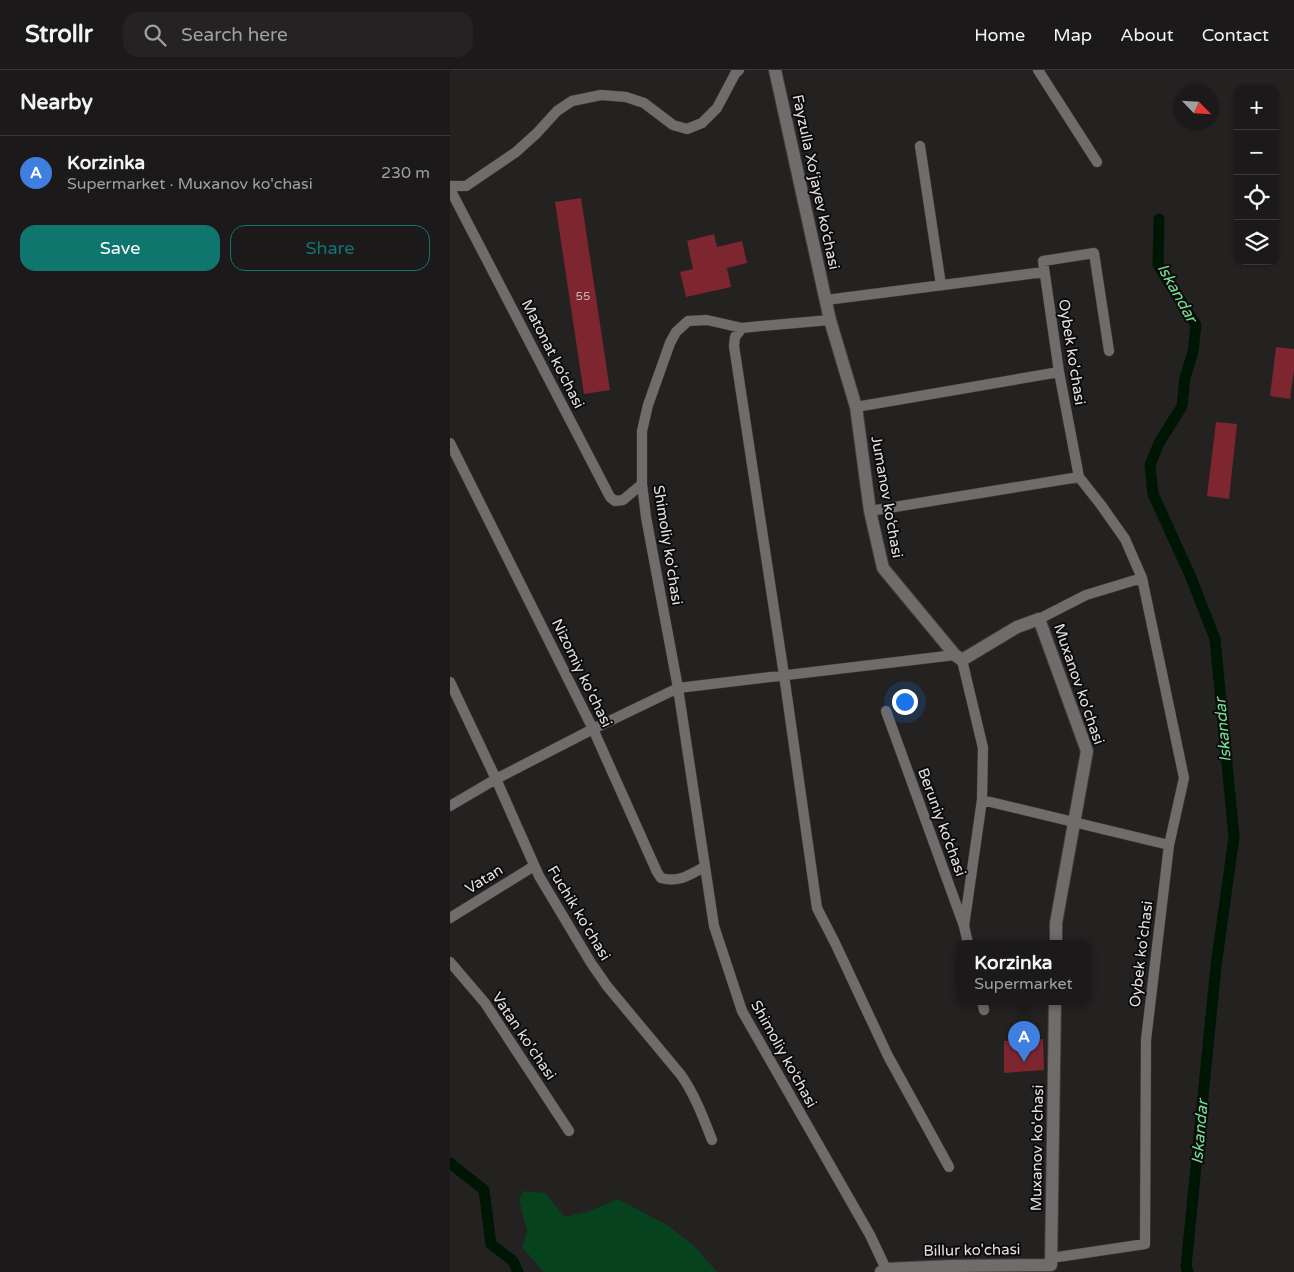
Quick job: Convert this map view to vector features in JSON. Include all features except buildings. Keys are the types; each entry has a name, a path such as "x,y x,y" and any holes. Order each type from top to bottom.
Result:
{"street":[{"path":"450,187 466,186 516,152 557,111 572,101 601,95 626,97 644,103 673,124 687,129 702,123 717,108 739,70"},
{"name":"Fayzulla Xo‘jayev ko‘chasi","path":"775,70 826,300"},
{"path":"1038,70 1098,162"},
{"path":"920,146 941,285"},
{"name":"Matonat ko‘chasi","path":"450,187 610,497 615,501 623,500 642,484"},
{"path":"826,300 1044,272 1044,261 1094,252 1109,351"},
{"name":"Oybek ko'chasi","path":"1044,272 1059,372 1079,477 1101,504 1125,539 1142,578 1184,778 1169,846 1146,1040 1145,1244 1052,1265"},
{"name":"Jumanov ko‘chasi","path":"826,300 830,320 856,407 870,511 883,568 958,658 982,748 982,800 964,926"},
{"name":"Shimoliy ko'chasi","path":"678,688 646,518 642,484 642,432 648,405 670,342 676,332 688,321 707,320 742,328 830,320"},
{"path":"742,328 735,337 734,346 817,908 888,1056 949,1167"},
{"path":"856,407 1059,372"},
{"name":"Nizomiy ko'chasi","path":"450,443 593,729 647,851 661,878 670,880 681,879 704,867"},
{"path":"870,511 1079,477"},
{"path":"1039,619 1086,595 1142,578"},
{"name":"Muxanov ko'chasi","path":"958,658 1017,627 1039,619 1087,751 1056,923 1056,940"},
{"path":"450,806 496,779 678,688 784,675 958,658"},
{"name":"Fuchik ko'chasi","path":"450,682 539,876 591,963 607,986 689,1086 712,1140"},
{"name":"Shimoliy ko‘chasi","path":"678,688 714,926 742,1011 870,1235 884,1270"},
{"name":"Beruniy ko‘chasi","path":"886,711 964,926 967,940"},
{"path":"982,800 1169,846"},
{"name":"Vatan","path":"450,918 534,866"},
{"name":"Vatan ko'chasi","path":"450,962 486,1003 569,1131"},
{"name":"Muxanov ko'chasi","path":"1052,1265 1055,1005"},
{"name":"Billur ko'chasi","path":"884,1270 1052,1265"}],"green space":[{"path":"524,1191 545,1193 565,1217 587,1212 618,1199 667,1225 695,1247 717,1272 544,1272 522,1247 527,1231 519,1199"}],"waterway":[{"name":"Iskandar","path":"1159,219 1158,265 1196,325 1193,352 1185,378 1182,406 1159,443 1150,465 1153,494 1190,575 1215,639 1234,837 1216,966 1186,1267 1188,1272"},
{"path":"450,1163 484,1190 491,1244 513,1261 518,1272"}],"place":[{"name":"Korzinka","path":"1024,1062"}]}
